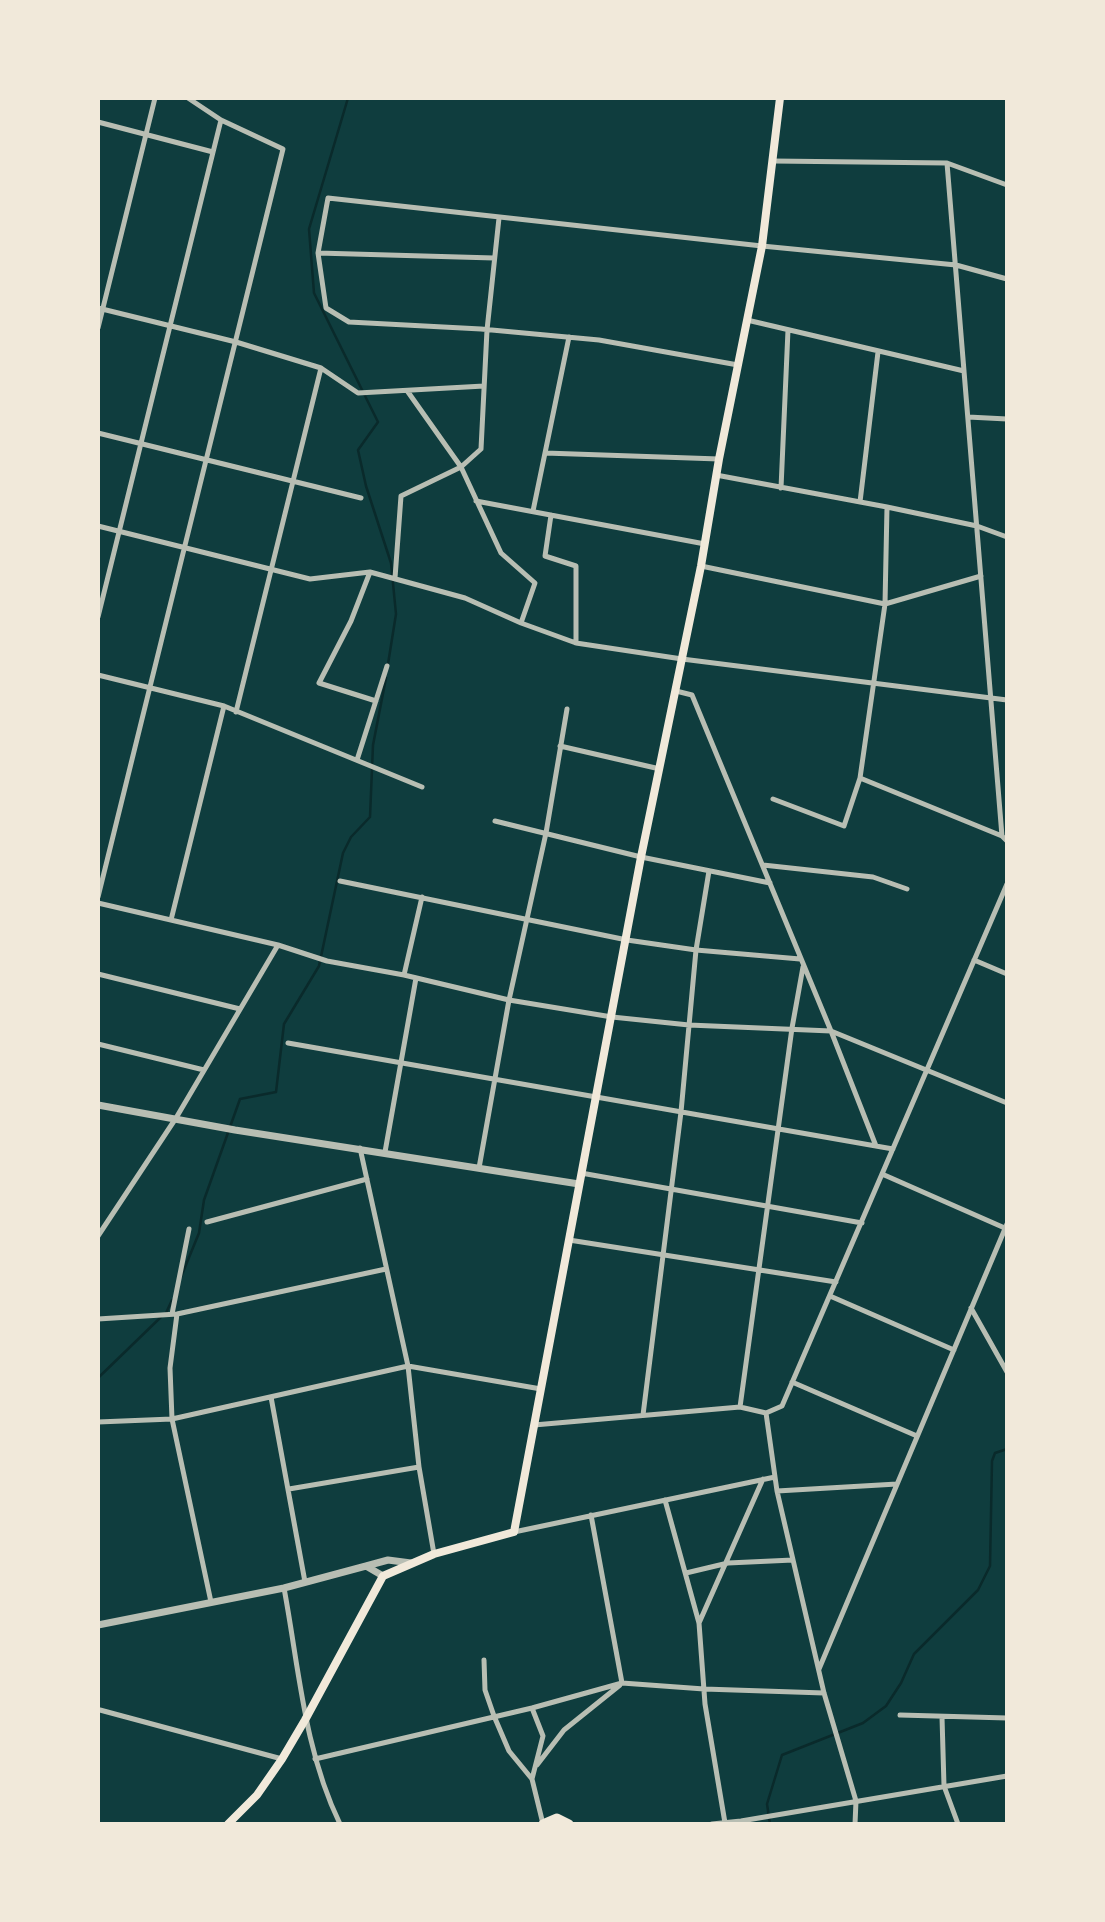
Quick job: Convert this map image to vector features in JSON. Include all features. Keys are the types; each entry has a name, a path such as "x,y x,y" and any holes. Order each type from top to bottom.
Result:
{"main road":[{"path":"228,1824 257,1795 282,1759 383,1576 434,1554 514,1532 641,858 701,566 719,459 762,246 780,98"},
{"path":"543,1824 556,1818 569,1824"}],"street":[{"path":"98,328 100,309 155,98"},
{"path":"98,897 284,149 221,120 188,98"},
{"path":"98,617 221,120"},
{"path":"98,122 213,152"},
{"path":"773,161 947,163 1007,185"},
{"path":"947,163 1002,836"},
{"path":"738,365 599,340 349,322 326,308 318,253 328,198 956,265 1007,279"},
{"path":"395,578 401,496 461,467 481,449 487,330 499,218"},
{"path":"318,253 495,258"},
{"path":"100,309 236,342 321,368 358,393 484,386"},
{"path":"747,320 964,371"},
{"path":"782,488 788,330"},
{"path":"533,511 569,337"},
{"path":"860,502 878,352"},
{"path":"236,712 321,368"},
{"path":"408,392 461,467 501,553 535,583 521,622"},
{"path":"968,417 1007,419"},
{"path":"98,433 361,498"},
{"path":"545,453 719,459"},
{"path":"716,475 977,526 1007,537"},
{"path":"476,501 705,544"},
{"path":"773,799 844,826 860,778 885,604 887,507"},
{"path":"551,515 545,556 576,566 576,643"},
{"path":"98,526 310,579 370,572 395,578 465,598 576,643 1007,701"},
{"path":"701,566 885,604 981,576"},
{"path":"370,572 351,621 319,683 376,701"},
{"path":"357,760 387,666"},
{"path":"98,675 224,706 422,787"},
{"path":"676,691 692,695 876,1146"},
{"path":"171,920 224,706"},
{"path":"479,1168 509,1000 546,833 567,709"},
{"path":"560,746 660,769"},
{"path":"860,778 1002,836 1007,841"},
{"path":"495,821 641,858 770,883"},
{"path":"763,865 873,877 907,889"},
{"path":"643,1415 681,1112 696,950 709,871"},
{"path":"341,881 627,940 696,950 800,959"},
{"path":"534,1425 740,1407 766,1413 782,1406 974,960 1005,895 1007,884"},
{"path":"404,975 422,897"},
{"path":"98,903 278,946 327,961 404,975 509,1000 612,1017 689,1025 831,1031 1007,1103"},
{"path":"99,1233 176,1118 278,946"},
{"path":"974,960 1007,974"},
{"path":"740,1407 803,966"},
{"path":"98,974 240,1009"},
{"path":"385,1152 416,978"},
{"path":"288,1043 893,1149"},
{"path":"98,1044 204,1070"},
{"path":"98,1105 235,1130 579,1184"},
{"path":"360,1148 408,1366 419,1467 434,1554"},
{"path":"581,1173 862,1223"},
{"path":"819,1669 1006,1227 882,1174"},
{"path":"207,1222 367,1179"},
{"path":"189,1229 175,1314 170,1367 172,1419 211,1602"},
{"path":"569,1240 836,1282"},
{"path":"98,1319 175,1314 386,1269"},
{"path":"830,1296 954,1350"},
{"path":"971,1308 1007,1372"},
{"path":"98,1422 172,1419 408,1366 541,1389"},
{"path":"792,1382 917,1436"},
{"path":"271,1397 305,1582"},
{"path":"766,1413 777,1491 793,1560 824,1693 856,1801 855,1824"},
{"path":"289,1489 419,1467"},
{"path":"514,1532 775,1477"},
{"path":"699,1623 728,1563 763,1479"},
{"path":"777,1491 897,1484"},
{"path":"665,1500 699,1623 704,1689 725,1823"},
{"path":"591,1516 622,1683"},
{"path":"98,1625 284,1588 388,1560 412,1563"},
{"path":"686,1573 728,1563 793,1560"},
{"path":"366,1566 383,1576"},
{"path":"284,1588 305,1720 315,1759 340,1824"},
{"path":"484,1660 485,1690 494,1716 509,1751 532,1779 543,1824"},
{"path":"315,1759 532,1708 622,1683 824,1693"},
{"path":"537,1765 564,1730 622,1683"},
{"path":"532,1708 543,1736 532,1779"},
{"path":"100,1710 282,1759"},
{"path":"900,1715 1007,1718"},
{"path":"942,1717 944,1786 958,1824"},
{"path":"712,1824 1007,1776"}],"waterway":[{"path":"348,98 309,229 314,293 378,422 358,450 366,486 391,563 396,614 388,664"},
{"path":"181,1277 199,1233 204,1200 240,1099 276,1092 284,1024 319,966 343,853 351,837 370,817 373,745 386,678"},
{"path":"166,1313 172,1300"},
{"path":"98,1378 161,1317"},
{"path":"770,1824 767,1804 782,1755 863,1723 886,1706 901,1683 914,1654 978,1590 990,1566 992,1461 995,1453 1007,1449"}]}
